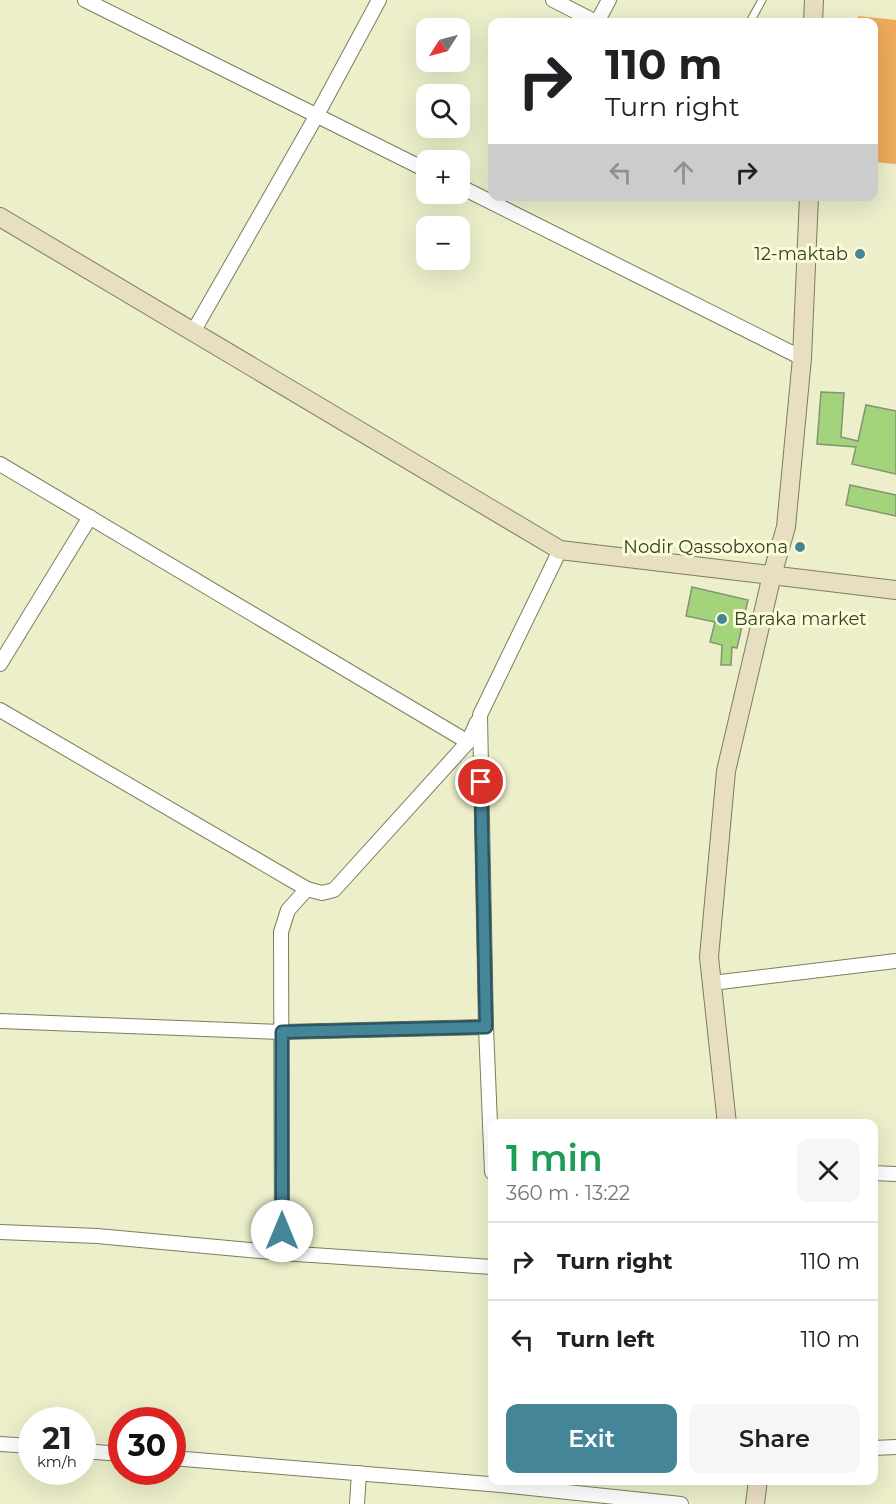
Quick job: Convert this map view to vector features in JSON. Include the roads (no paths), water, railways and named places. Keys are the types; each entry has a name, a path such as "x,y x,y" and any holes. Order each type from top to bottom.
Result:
{"main road":[{"path":"813,18 814,0"},
{"path":"726,1119 709,957 726,771 772,575 786,527 802,358 808,201"},
{"path":"0,217 560,550 896,590"},
{"path":"755,1504 757,1485"}],"street":[{"path":"85,0 416,165"},
{"path":"193,332 317,116 378,0"},
{"path":"553,0 589,18"},
{"path":"599,18 609,0"},
{"path":"470,192 488,201"},
{"path":"489,201 802,358"},
{"path":"0,465 468,742"},
{"path":"0,664 90,517"},
{"path":"0,710 307,889 322,893 334,890 468,742 560,550"},
{"path":"480,715 490,1119"},
{"path":"282,1253 281,932 288,910 307,889"},
{"path":"712,983 896,960"},
{"path":"0,1021 282,1032 486,1027"},
{"path":"878,1173 896,1173"},
{"path":"0,1232 97,1236 282,1253 488,1267"},
{"path":"0,1444 18,1445"},
{"path":"878,1448 896,1447"},
{"path":"186,1459 488,1482"},
{"path":"357,1504 359,1473"},
{"path":"518,1485 681,1504"}],"lane":[{"path":"753,18 762,0"}],"place":[{"name":"12-maktab","path":"860,254"},
{"name":"Nodir Qassobxona","path":"800,547"},
{"name":"Baraka market","path":"722,619"}]}
